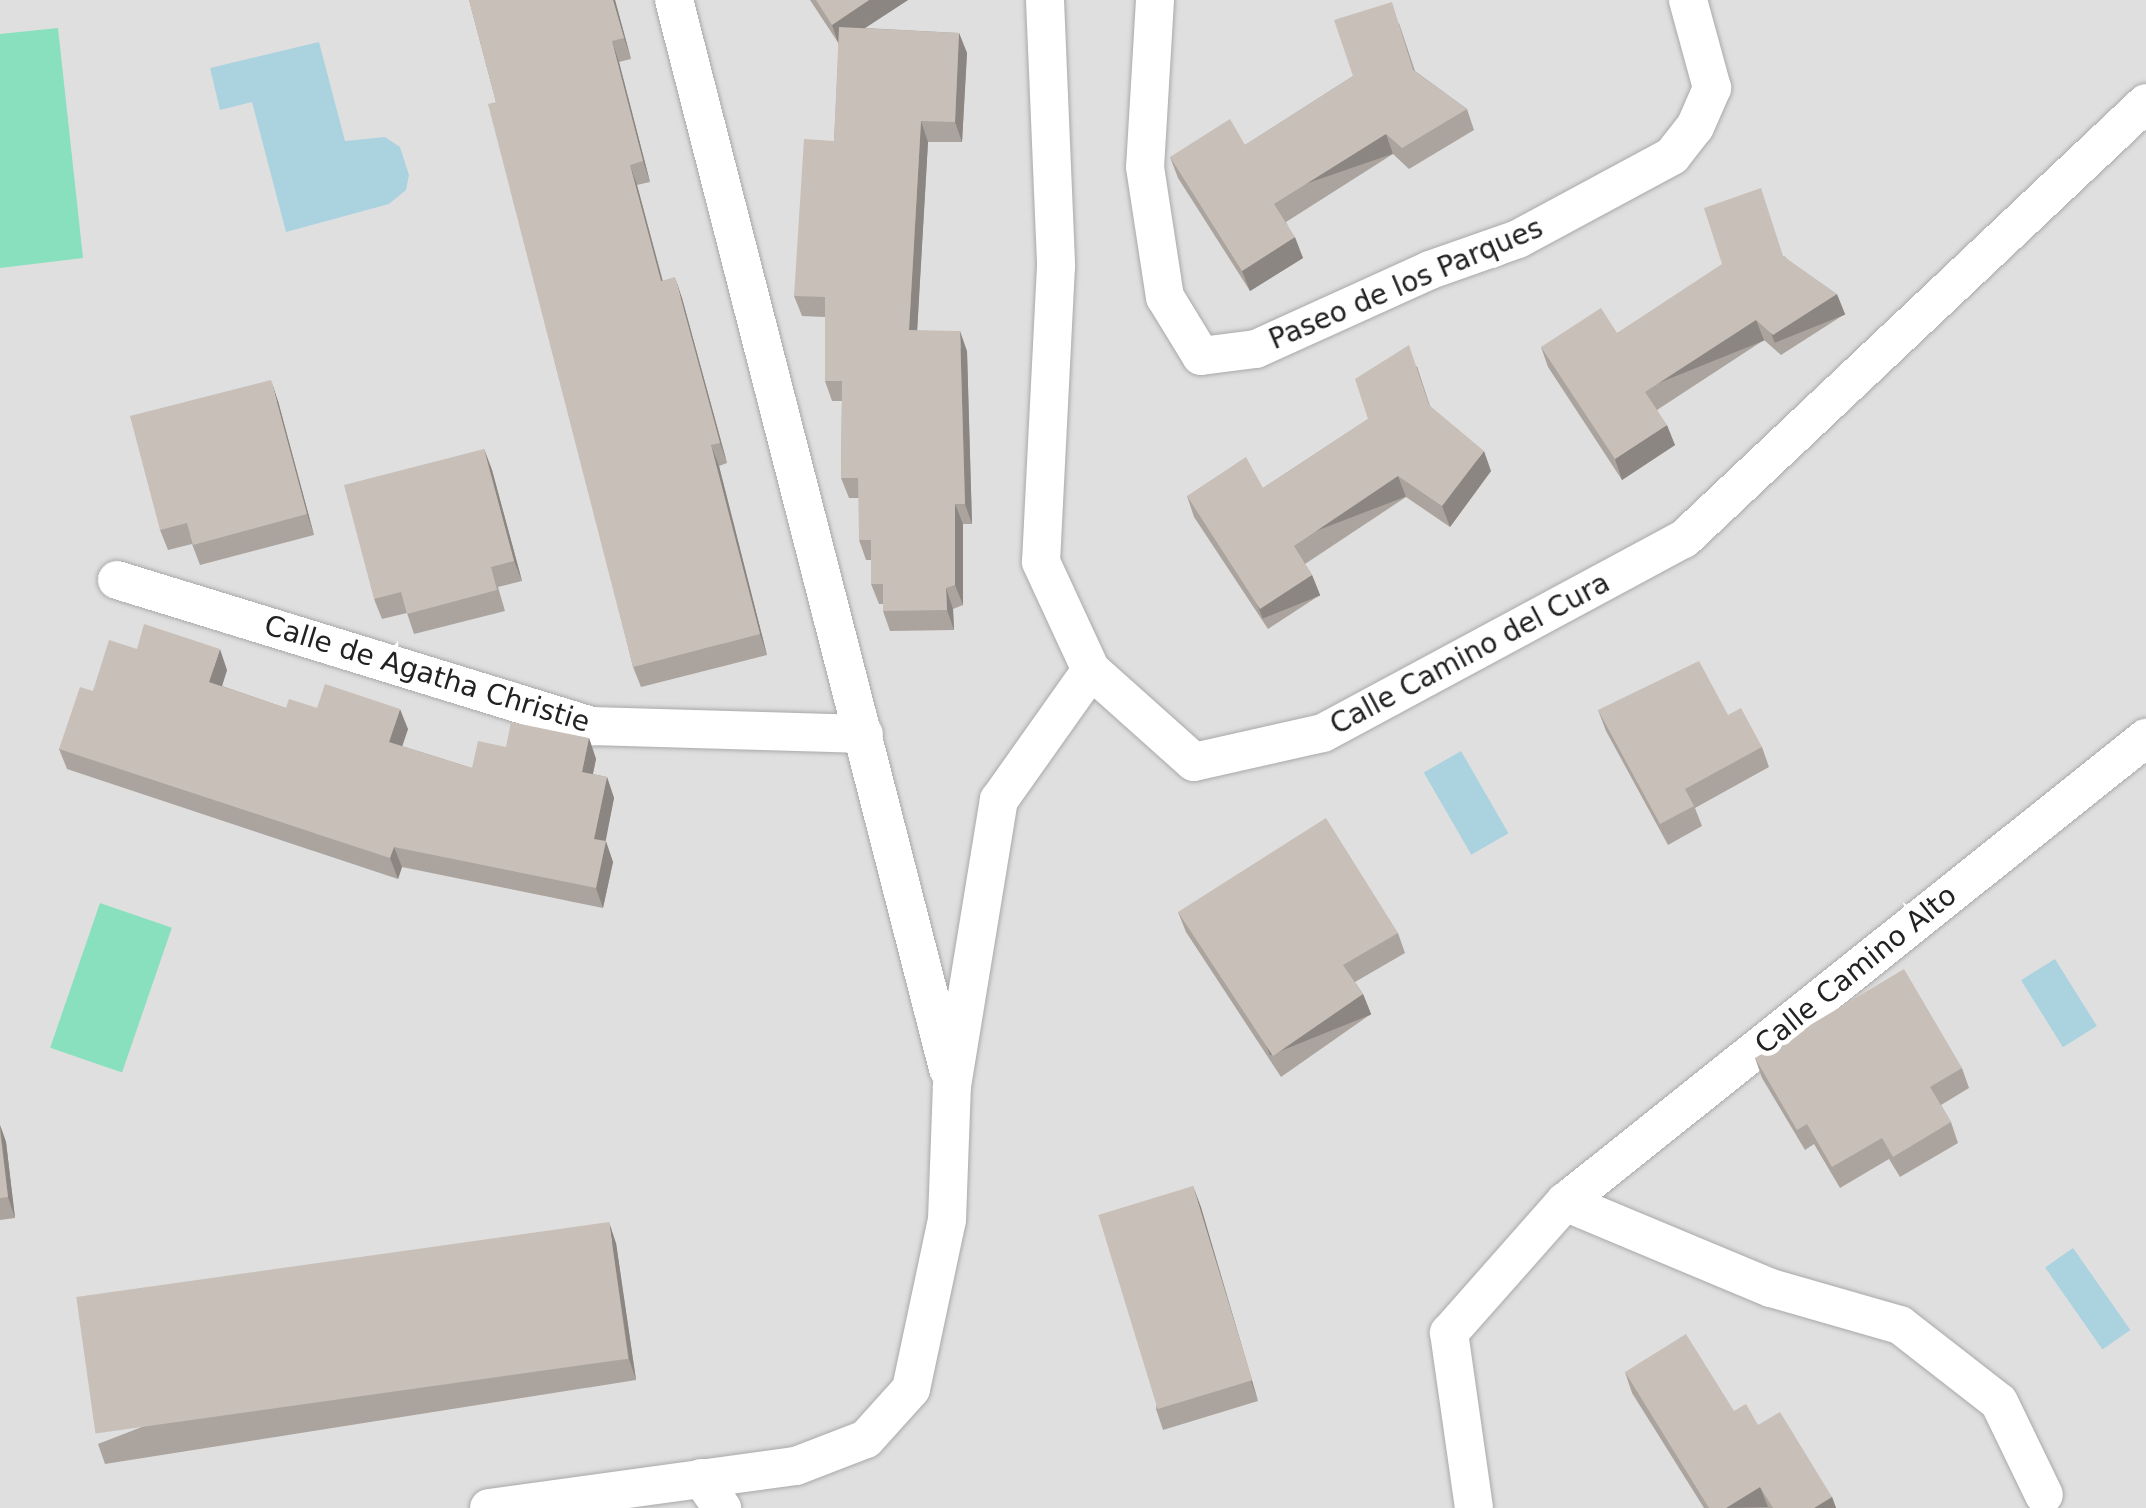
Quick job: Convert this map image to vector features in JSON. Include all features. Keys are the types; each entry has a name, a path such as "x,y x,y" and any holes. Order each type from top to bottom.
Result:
{"street":[{"path":"674,0 952,1086"},
{"name":"Calle Camino del Cura","path":"1045,0 1056,266 1041,562 1090,670 1194,762 1323,733 1684,539 2146,103"},
{"name":"Paseo de los Parques","path":"1155,0 1146,167 1165,298 1201,356 1256,350 1430,270 1518,239 1672,156 1695,127 1712,88 1688,0"},
{"name":"Calle de Agatha Christie","path":"117,580 594,726 864,734"},
{"path":"488,1508 712,1493 866,1438 910,1388 947,1220 952,1086 999,800 1090,670"},
{"name":"Calle Camino Alto","path":"1474,1508 1449,1333 1565,1202 2146,738"},
{"path":"1565,1202 1771,1288 1900,1326 1999,1402 2044,1495"}],"shaded area":[{"path":"0,0 2146,0 2146,1508 0,1508"}],"green space":[{"path":"58,28 83,258 0,268 0,34"},
{"path":"100,903 172,928 122,1072 50,1048"}],"water":[{"path":"319,42 345,141 385,137 400,147 409,175 406,190 389,204 286,232 252,102 220,110 210,68"},
{"path":"1461,751 1508,833 1471,855 1424,773"},
{"path":"2055,959 2097,1026 2063,1047 2021,980"},
{"path":"2073,1248 2130,1330 2103,1349 2045,1268"}],"building":[{"path":"469,0 613,0 624,38 612,41 643,161 630,165 661,281 675,277 720,443 711,445 760,634 633,667 488,104 496,102"},
{"path":"816,0 869,0 832,25"},
{"path":"1392,2 1413,70 1467,109 1402,148 1386,134 1274,204 1295,237 1242,271 1170,157 1230,119 1245,145 1353,76 1334,20"},
{"path":"839,27 959,33 955,122 921,121 909,330 960,331 965,504 955,504 955,585 946,588 947,610 883,611 883,584 871,584 871,540 859,540 858,478 841,478 842,381 825,381 825,297 794,296 804,139 834,141"},
{"path":"1761,188 1783,256 1837,294 1773,335 1756,320 1645,392 1667,425 1615,459 1541,347 1601,308 1617,333 1722,264 1704,208"},
{"path":"1409,345 1429,405 1484,451 1442,506 1398,476 1294,546 1312,575 1260,609 1187,496 1246,457 1263,488 1368,419 1355,379"},
{"path":"271,380 307,514 193,545 187,523 160,530 130,416"},
{"path":"484,449 514,561 491,567 497,590 407,614 401,592 374,599 344,485"},
{"path":"144,624 220,649 209,682 286,708 289,699 317,708 325,684 400,709 389,742 472,768 478,741 506,747 511,722 589,738 582,772 607,777 594,839 606,841 596,888 394,847 390,858 59,749 80,687 93,691 109,640 137,649"},
{"path":"1699,661 1728,715 1741,708 1762,747 1685,789 1694,806 1660,824 1598,710"},
{"path":"1326,818 1398,933 1343,965 1363,994 1273,1056 1178,912"},
{"path":"1904,969 1962,1068 1930,1087 1951,1122 1893,1157 1882,1138 1832,1167 1807,1124 1797,1130 1755,1058"},
{"path":"0,1132 8,1197 0,1198"},
{"path":"1193,1186 1252,1380 1158,1409 1098,1215"},
{"path":"609,1222 628,1359 95,1434 76,1297"},
{"path":"1686,1334 1734,1411 1746,1404 1758,1425 1780,1412 1832,1497 1814,1508 1773,1508 1760,1487 1726,1508 1709,1508 1625,1372"}]}
